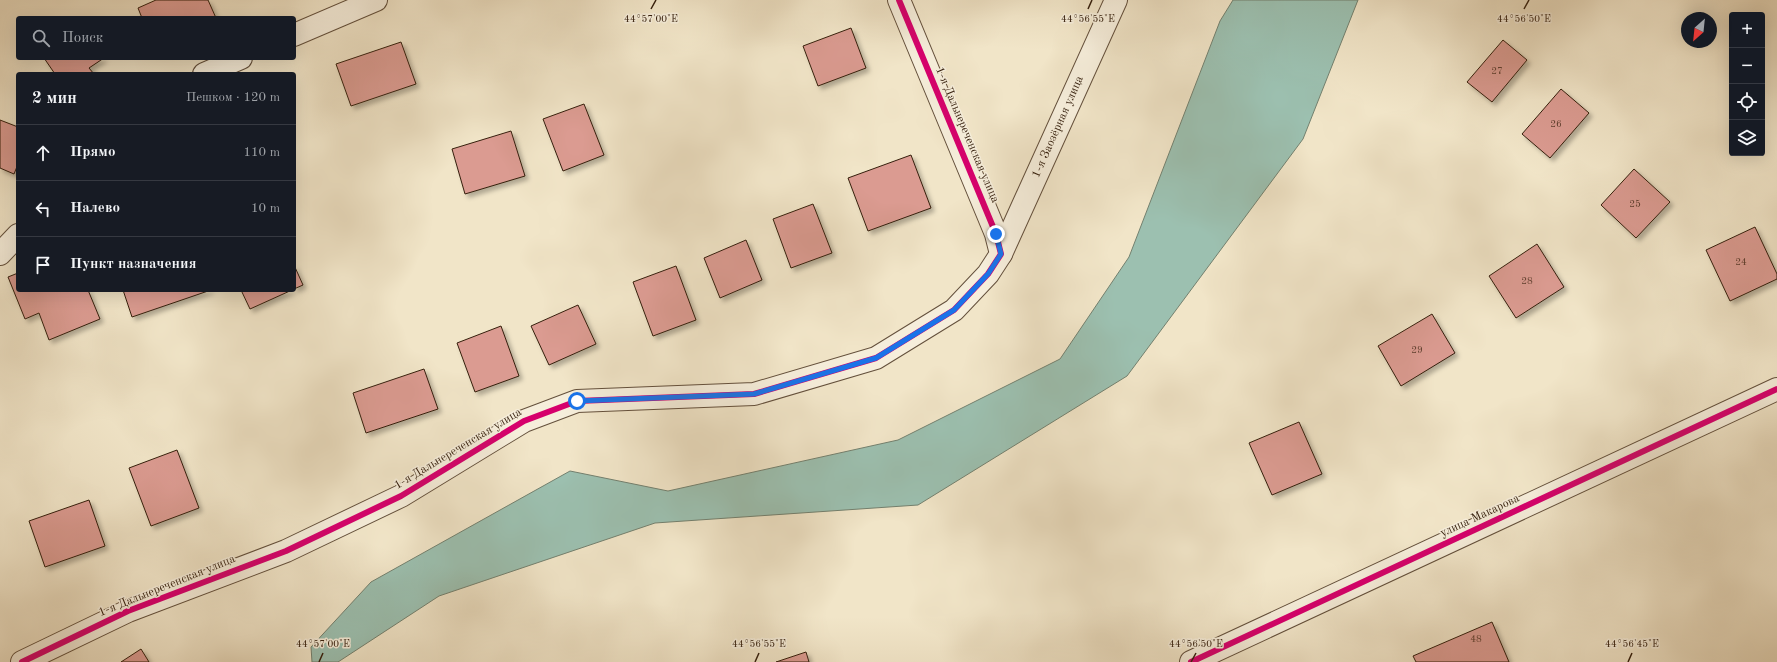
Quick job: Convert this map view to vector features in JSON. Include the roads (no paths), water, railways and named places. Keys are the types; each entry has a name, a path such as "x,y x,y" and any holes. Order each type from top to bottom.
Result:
{"street":[{"path":"296,34 376,0"},
{"name":"1-я Дальнереченская улица","path":"22,662 128,611 293,547 401,496 524,421 577,401 754,394 876,358 954,310 988,274 1001,254 996,234 898,0"},
{"name":"1-я Заозёрная улица","path":"1001,254 1116,0"},
{"path":"209,72 236,60"},
{"path":"0,254 16,237"},
{"name":"улица Макарова","path":"1201,660 1777,389"}]}
